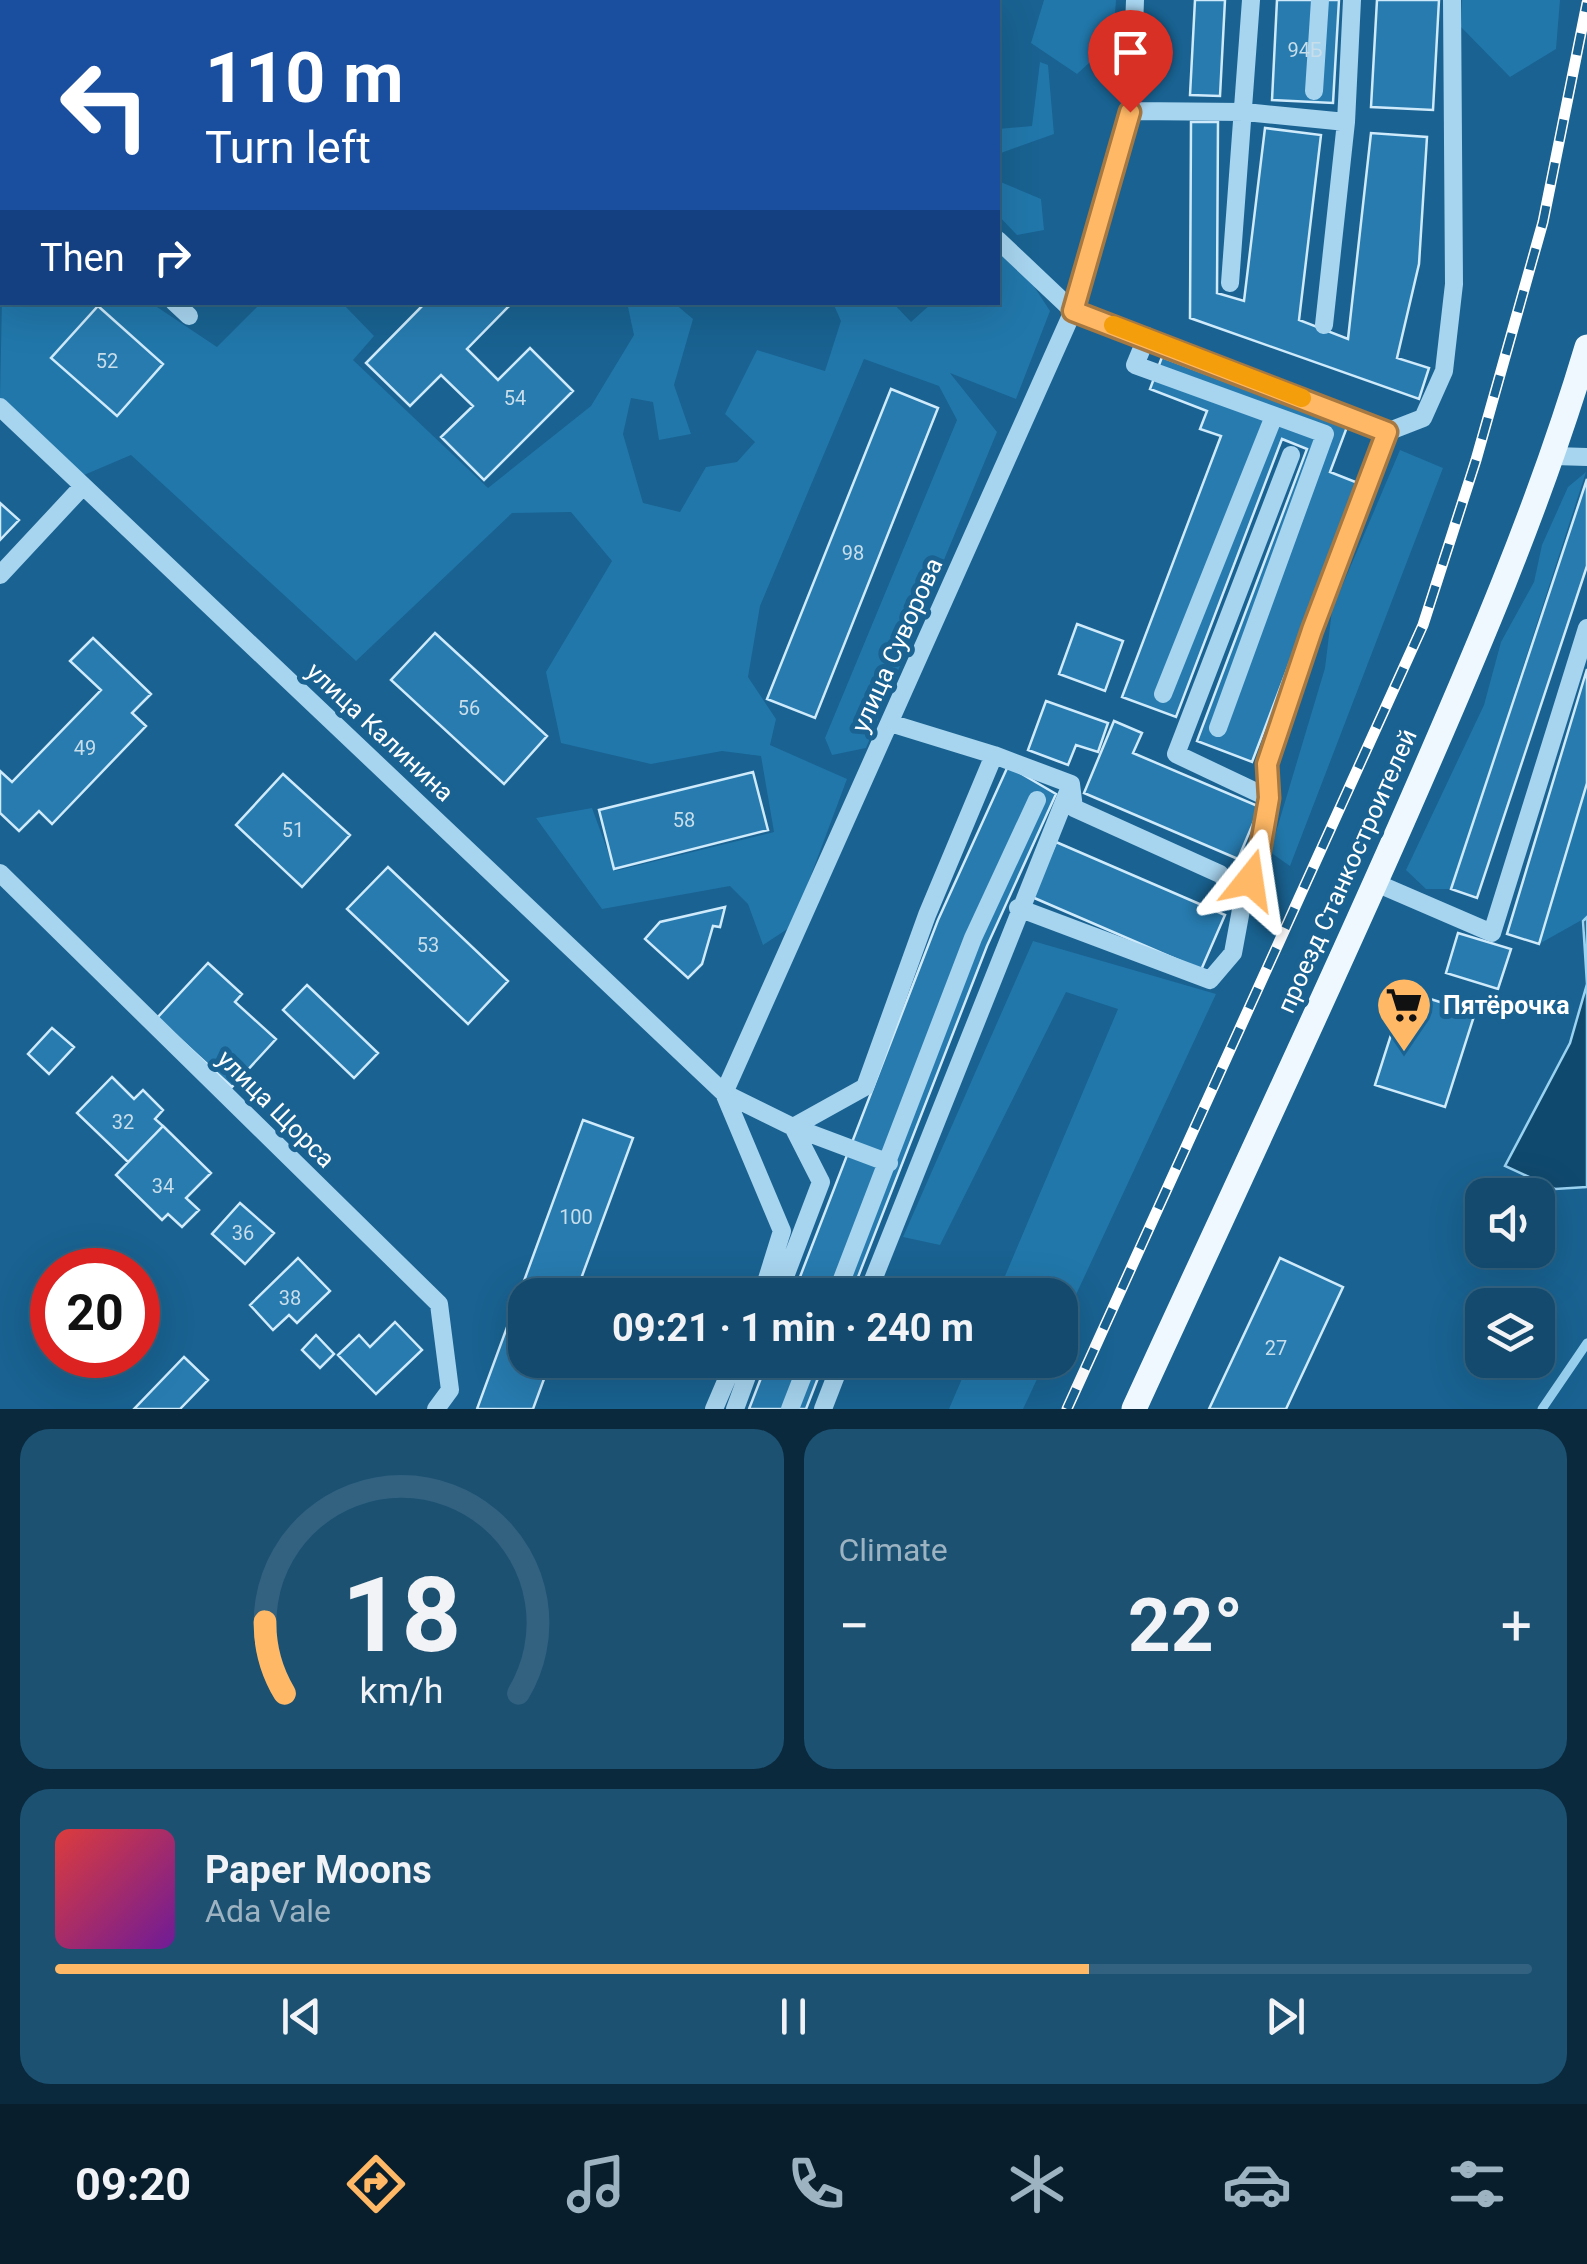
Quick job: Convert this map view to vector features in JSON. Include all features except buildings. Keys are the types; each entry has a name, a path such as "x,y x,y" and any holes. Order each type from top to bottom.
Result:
{"main road":[{"name":"проезд Станкостроителей","path":"1134,1409 1376,883 1502,596 1554,456 1587,347"}],"street":[{"name":"улица Суворова","path":"724,1093 1073,311 1130,112 1135,0"},
{"path":"1230,283 1252,0"},
{"path":"1314,91 1320,0"},
{"path":"1324,324 1346,122 1352,0"},
{"path":"1000,242 1073,311 1147,336 1387,432 1424,418 1444,371 1454,284 1452,0"},
{"path":"1130,112 1245,112 1346,122"},
{"path":"177,305 189,316"},
{"path":"1147,336 1135,365 1325,434 1218,728"},
{"name":"улица Калинина","path":"0,408 724,1093"},
{"path":"1163,694 1274,416"},
{"path":"1018,908 1210,980 1232,953 1242,899 1258,861 1269,798 1267,764 1312,630 1387,432"},
{"path":"1269,798 1176,754 1291,455"},
{"path":"1554,456 1587,458"},
{"path":"0,575 83,486"},
{"path":"1376,883 1492,932 1587,628"},
{"path":"890,722 1071,784"},
{"path":"793,1127 865,1087 927,916 994,755"},
{"path":"1071,784 1074,808 1220,874 1242,899"},
{"path":"875,1278 1018,908 1071,784"},
{"path":"843,1278 974,938 1037,800"},
{"name":"улица Щорса","path":"0,872 439,1304 450,1390 436,1409"},
{"path":"724,1093 793,1127 889,1164"},
{"path":"724,1093 782,1231 767,1278"},
{"path":"784,1278 821,1182 793,1127"},
{"path":"714,1409 727,1378"},
{"path":"734,1409 746,1378"},
{"path":"790,1409 803,1378"},
{"path":"823,1409 835,1378"}],"shaded area":[{"path":"1044,0 1116,0 1113,41 1077,74 1031,43"},
{"path":"1462,0 1560,0 1556,49 1510,77 1461,27"},
{"path":"1040,62 1048,65 1054,134 1000,153 1000,129 1032,126"},
{"path":"1000,182 1041,199 1044,230 1017,235 1000,217"},
{"path":"1000,248 1022,268 1050,311 1016,399 950,373 997,432 866,748 832,755 825,738 957,420 939,386 864,359 760,606 748,677 776,719 770,745 847,779 792,926 763,945 748,904 730,886 602,909 536,818 592,808 615,871 774,832 761,756 722,751 651,764 561,743 546,672 612,561 571,512 512,513 356,661 131,455 84,475 0,398 2,305 154,305 217,347 259,305 344,305 374,336 353,360 488,488 591,406 634,335 628,307 567,305 676,305 693,319 674,385 691,434 659,440 653,402 631,398 623,434 643,503 680,512 706,467 737,462 755,442 725,414 757,350 825,371 841,321 834,305 895,305 911,322 930,305 1000,305","holes":["98,306 163,364 117,416 51,358"]},
{"path":"1400,450 1443,468 1290,866 1270,852 1325,668 1332,610"},
{"path":"1586,472 1451,889 1426,889 1406,870 1484,705 1501,642 1534,582 1542,545 1568,487"},
{"path":"1587,783 1587,917 1539,944"},
{"path":"1587,917 1587,984 1583,921"},
{"path":"1033,941 1216,994 1078,1290 1078,1278 1004,1278 1118,1009 1066,992 940,1245 903,1237"},
{"path":"1587,984 1587,1187 1555,1189 1555,1178 1531,1178 1505,1166 1570,1043"},
{"path":"962,1378 1038,1378 1023,1409 949,1409"}],"waterway":[{"path":"1542,1409 1587,1343"}],"railway":[{"path":"1067,1409 1423,625 1476,460 1543,222 1587,3"}],"slow traffic":[{"path":"1113,325 1302,398"}],"place":[{"name":"Пятёрочка","path":"1404,1054"}],"route":[{"path":"1130,112 1073,311 1147,336 1387,432 1312,630 1267,764 1269,798 1258,861 1250,880"}]}
